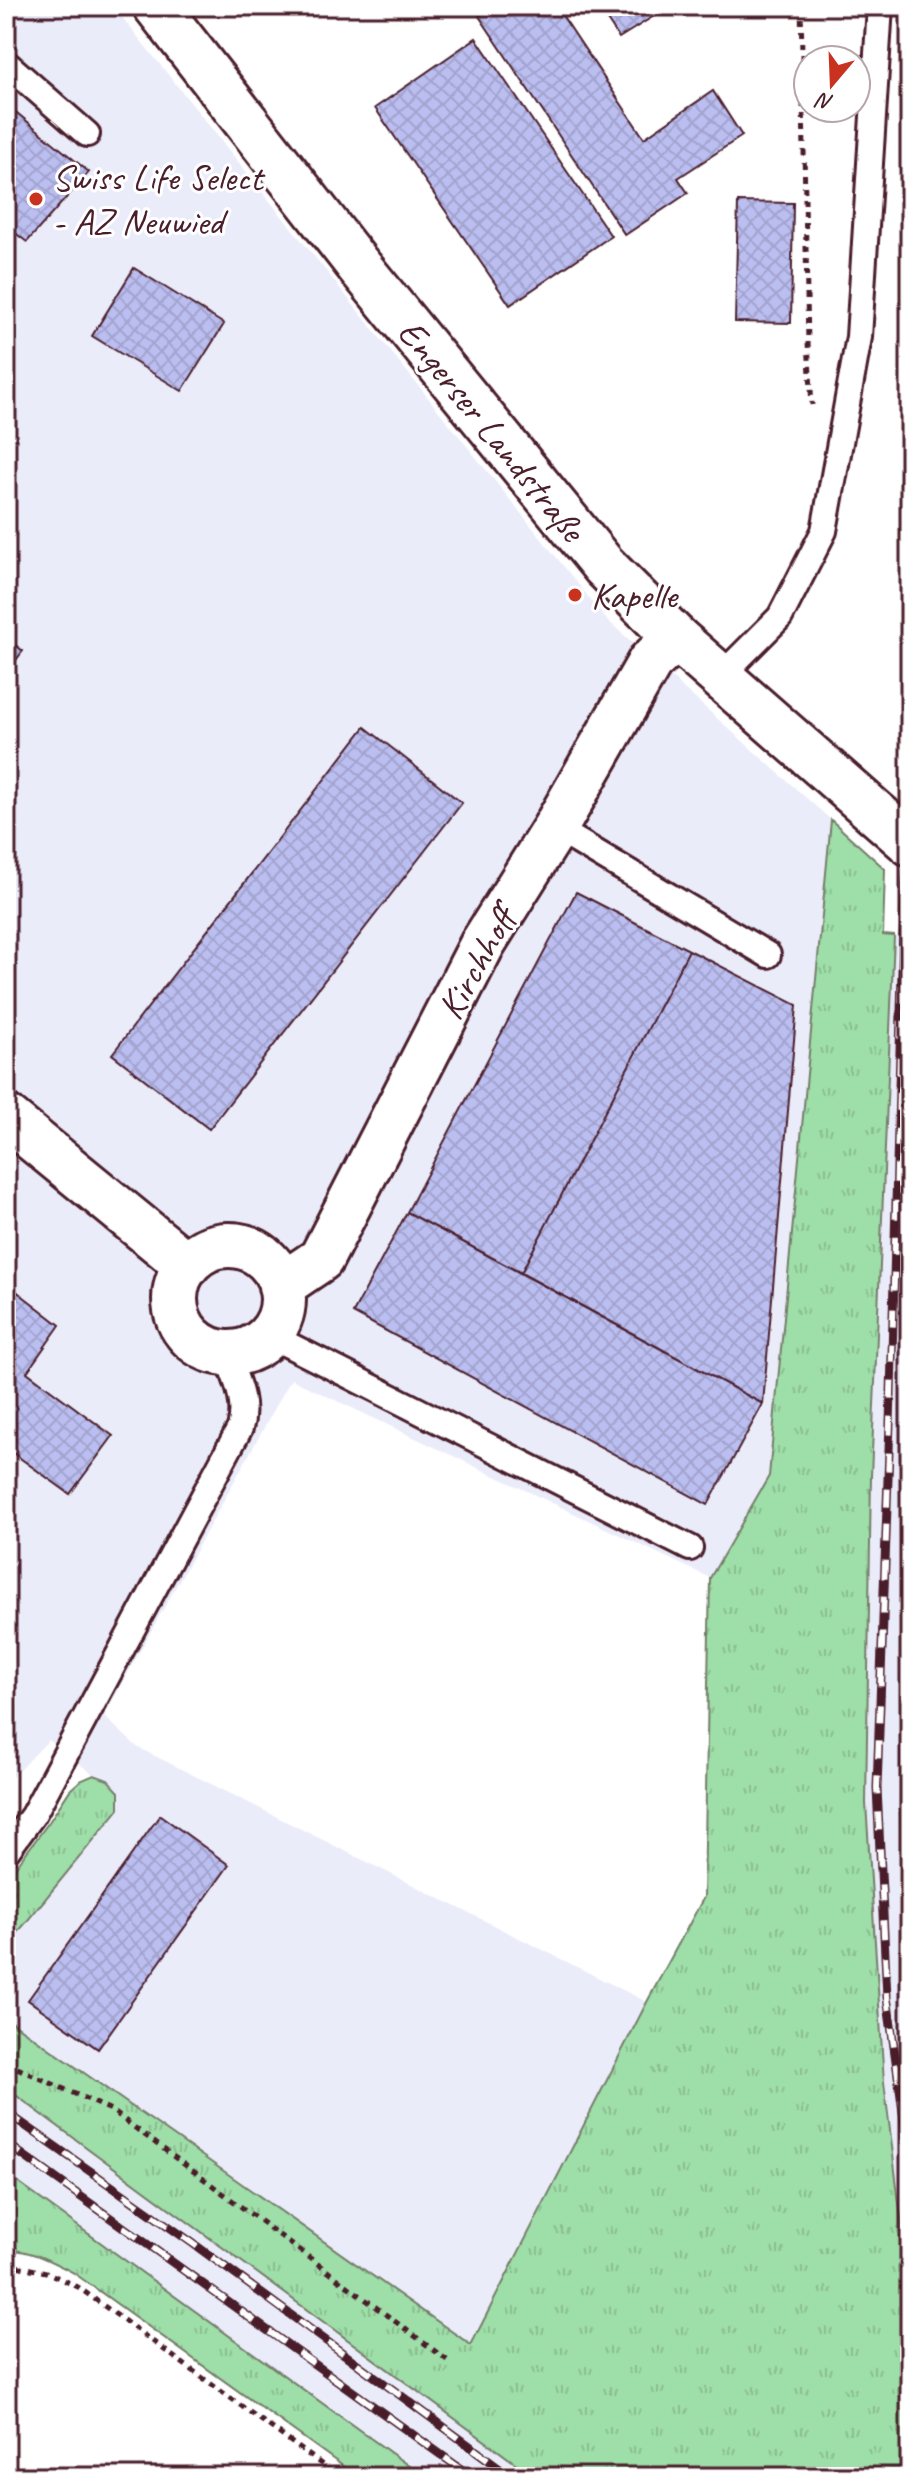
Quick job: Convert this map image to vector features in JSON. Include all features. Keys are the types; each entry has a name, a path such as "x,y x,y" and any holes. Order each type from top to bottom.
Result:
{"street":[{"name":"Engerser Landstraße","path":"156,6 358,265 604,566 676,638 910,843"},
{"name":"Kirchhoff","path":"281,1286 321,1259 483,943 555,828 650,662 676,638"},
{"path":"6,1117 187,1265"},
{"path":"220,1246 239,1246 267,1261 281,1286 282,1305 279,1319 269,1335 259,1344 226,1353 201,1345 186,1333 176,1310 175,1292 187,1265 201,1253 220,1246"}],"lane":[{"path":"721,676 780,617 824,531 859,337 880,6"},
{"path":"6,63 87,134"},
{"path":"555,828 768,955"},
{"path":"269,1335 690,1548"},
{"path":"6,1852 33,1815 240,1428 244,1416 243,1402 226,1353"}],"path":[{"path":"801,6 808,357 813,419"},
{"path":"6,2063 111,2110 447,2360"},
{"path":"6,2264 46,2272 78,2287 339,2477"}],"shaded area":[{"path":"6,6 113,6 606,619 831,820 769,1476 710,1578 291,1379 104,1716 137,1747 647,2002 470,2345 6,2018 6,1947 119,1809 108,1780 94,1775 49,1740 6,1783"},
{"path":"894,936 910,937 910,1331 900,1808 910,2020 910,2267 903,2235 884,2082 866,1803 871,1476"},
{"path":"6,2088 534,2477 424,2477 6,2174"}],"green space":[{"path":"831,820 885,869 883,935 894,936 871,1476 866,1803 884,2082 903,2235 910,2267 910,2477 534,2477 6,2088 6,2018 471,2345 704,1897 710,1578 769,1476"},
{"path":"910,1331 910,2020 900,1808"},
{"path":"94,1775 108,1780 119,1792 119,1809 6,1947 6,1880 70,1790"},
{"path":"6,2174 424,2477 358,2477 74,2273 33,2254 6,2250"}],"building":[{"path":"495,6 556,6 644,138 713,91 742,136 678,178 688,193 625,235 479,16"},
{"path":"598,6 670,6 619,38"},
{"path":"476,38 611,236 510,305 375,108"},
{"name":"Swiss Life Select - AZ Neuwied","path":"6,104 89,172 27,242 6,226"},
{"path":"738,202 793,203 791,323 735,322"},
{"path":"134,268 224,324 182,391 92,336"},
{"path":"6,638 23,651 6,673"},
{"path":"365,727 462,803 209,1129 112,1054"},
{"path":"576,892 689,950 521,1273 407,1212"},
{"path":"689,950 797,1005 763,1404 521,1273"},
{"path":"407,1212 763,1404 708,1505 353,1313"},
{"path":"6,1283 60,1325 27,1372 113,1436 70,1494 6,1448"},
{"path":"160,1815 229,1865 98,2049 28,2000"}],"railway":[{"path":"910,805 903,937 877,1788 887,1997 910,2161"},
{"path":"6,2112 191,2242 512,2477"},
{"path":"6,2143 472,2477"}],"place":[{"name":"Swiss Life Select - AZ Neuwied","path":"36,199"},
{"name":"Kapelle","path":"575,595"}]}
